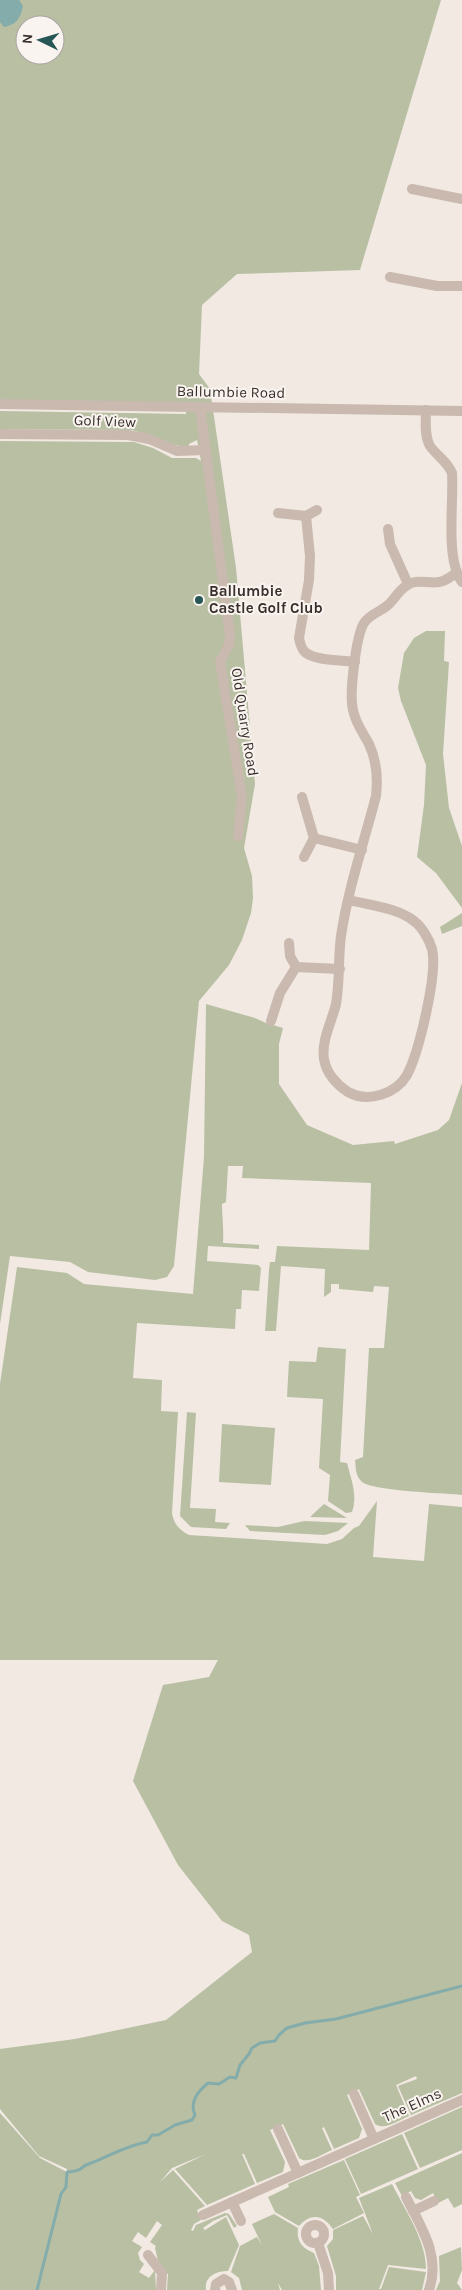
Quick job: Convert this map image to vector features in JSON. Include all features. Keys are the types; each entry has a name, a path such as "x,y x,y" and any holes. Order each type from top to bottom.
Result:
{"street":[{"path":"412,189 462,199"},
{"path":"390,277 437,286 462,286"},
{"name":"Ballumbie Road","path":"0,404 462,411"},
{"name":"Old Quarry Road","path":"200,407 230,635 229,645 220,662 242,797 238,836"},
{"path":"349,900 405,915 415,922 426,934 432,950 433,968 416,1051 407,1075 396,1088 379,1096 358,1095 340,1086 330,1074 324,1059 325,1043 336,1004 341,937 349,900 376,796 378,780 376,761 352,709 351,692 360,631 373,614 388,606 396,594 408,584 418,581 437,583 459,578 452,558 452,474 448,464 430,445 426,433 426,410"},
{"name":"Golf View","path":"0,434 128,435 149,438 177,451 206,450"},
{"path":"278,514 306,516 317,510"},
{"path":"306,516 310,556 309,580 299,638 301,647 306,653 319,657 355,662"},
{"path":"388,529 390,544 408,584"},
{"path":"302,797 314,838 304,857"},
{"path":"314,838 362,850"},
{"path":"289,944 290,956 296,967"},
{"path":"296,967 340,969"},
{"path":"271,1021 280,993 296,967"},
{"name":"The Elms","path":"354,2094 374,2138"},
{"name":"The Elms","path":"203,2215 462,2100"},
{"path":"278,2129 298,2173"},
{"path":"406,2197 430,2248 433,2259 433,2271 429,2290"},
{"path":"413,2211 434,2201"},
{"path":"232,2202 241,2221"},
{"path":"318,2243 328,2273 329,2290"},
{"path":"148,2255 162,2273 161,2290"},
{"path":"214,2290 218,2282 224,2280 229,2282 232,2290"}],"green space":[{"path":"0,0 441,0 360,270 237,274 202,305 199,374 210,389 236,568 255,784 244,848 252,876 253,898 251,913 242,940 229,965 199,1001 174,1266 167,1277 155,1280 88,1272 70,1262 10,1256 0,1324 0,441 134,442 153,448 172,458 196,458 201,461 197,440 189,444 189,447 168,443 132,430 0,429 0,411 186,414 186,403 8,402 0,399"},
{"path":"426,631 445,631 444,661 449,662 443,754 449,808 462,846 462,908 436,873 417,857 424,805 426,765 401,701 398,688 404,653 414,638"},
{"path":"462,913 462,926 442,934 440,927"},
{"path":"206,1004 283,1028 279,1044 279,1084 307,1125 353,1145 394,1141 395,1144 438,1130 449,1120 462,1083 462,1495 380,1488 362,1482 357,1474 355,1460 363,1457 369,1348 384,1348 389,1287 374,1286 373,1292 339,1289 339,1284 331,1284 331,1292 324,1297 325,1269 281,1266 276,1331 265,1331 270,1262 275,1262 277,1246 369,1250 371,1183 242,1178 243,1166 228,1166 226,1202 222,1204 223,1243 259,1245 259,1249 208,1246 207,1261 258,1265 261,1268 259,1291 242,1290 241,1309 236,1309 235,1329 137,1323 133,1378 162,1380 161,1411 178,1412 172,1513 177,1526 189,1535 327,1544 342,1539 359,1526 377,1501 373,1557 424,1561 429,1504 462,1507 462,2093 411,2115 398,2086 417,2079 416,2076 396,2085 409,2116 388,2126 379,2126 375,2124 359,2089 347,2095 362,2129 359,2138 334,2149 324,2127 322,2128 332,2150 311,2160 303,2160 299,2158 283,2124 270,2130 285,2162 283,2172 257,2183 244,2154 242,2154 255,2184 207,2205 175,2169 206,2154 172,2168 160,2182 173,2170 205,2206 197,2210 201,2220 194,2224 191,2230 193,2231 196,2225 225,2213 229,2214 237,2226 234,2228 227,2215 203,2228 205,2230 226,2217 239,2245 228,2271 212,2275 207,2281 206,2290 167,2290 168,2274 165,2273 158,2261 156,2246 150,2242 162,2225 157,2221 146,2238 138,2232 132,2241 142,2247 138,2253 140,2260 144,2264 139,2272 149,2278 155,2270 156,2290 38,2290 57,2210 37,2290 0,2290 0,2113 40,2158 67,2172 67,2169 39,2156 0,2109 0,2049 75,2039 166,2020 252,1952 249,1935 222,1921 178,1865 133,1781 163,1685 209,1677 218,1660 0,1660 0,1384 17,1267 67,1273 84,1284 193,1294 204,1157"},
{"path":"318,1347 346,1349 340,1462 347,1463 352,1481 354,1506 352,1512 346,1513 328,1501 330,1475 319,1468 323,1399 287,1397 289,1361 316,1362"},
{"path":"187,1412 196,1413 190,1508 216,1509 215,1522 230,1523 226,1529 191,1527 180,1516"},
{"path":"222,1424 275,1428 271,1485 219,1482"},
{"path":"324,1504 347,1518 310,1517"},
{"path":"304,1521 348,1523 338,1531 325,1535 250,1531 245,1525 278,1527"},
{"path":"462,2107 462,2150 420,2168 404,2133"},
{"path":"402,2134 418,2169 361,2194 345,2159"},
{"path":"462,2153 462,2204 454,2208 448,2198 438,2203 433,2193 421,2200 415,2198 411,2191 402,2196 395,2183"},
{"path":"344,2160 360,2195 356,2197 364,2213 333,2229 321,2218 313,2217 299,2226 275,2212 268,2197 289,2187 288,2184"},
{"path":"392,2184 419,2236 423,2247 426,2269 388,2265 379,2289 381,2289 389,2267 426,2272 422,2290 336,2290 336,2276 327,2246 333,2239 333,2230 363,2216 373,2234 359,2198"},
{"path":"274,2214 298,2228 298,2237 301,2244 314,2253 319,2266 321,2290 282,2290 278,2283 280,2290 242,2290 239,2278 231,2272 240,2246 257,2237 262,2245 252,2224"},
{"path":"461,2247 462,2270 457,2283 462,2290 436,2290 440,2281 439,2256"}],"water":[{"path":"0,0 19,0 23,6 20,15 15,15 15,22 4,27 0,22"}],"waterway":[{"path":"37,2290 61,2194 66,2187 67,2172 77,2171 87,2164 126,2148 147,2142 152,2135 158,2135 175,2125 192,2120 195,2115 193,2110 194,2101 204,2086 208,2083 219,2084 230,2077 236,2078 240,2065 252,2048 260,2043 275,2041 287,2028 305,2023 336,2019 462,1986"}],"place":[{"name":"Ballumbie Castle Golf Club","path":"199,600"}]}
